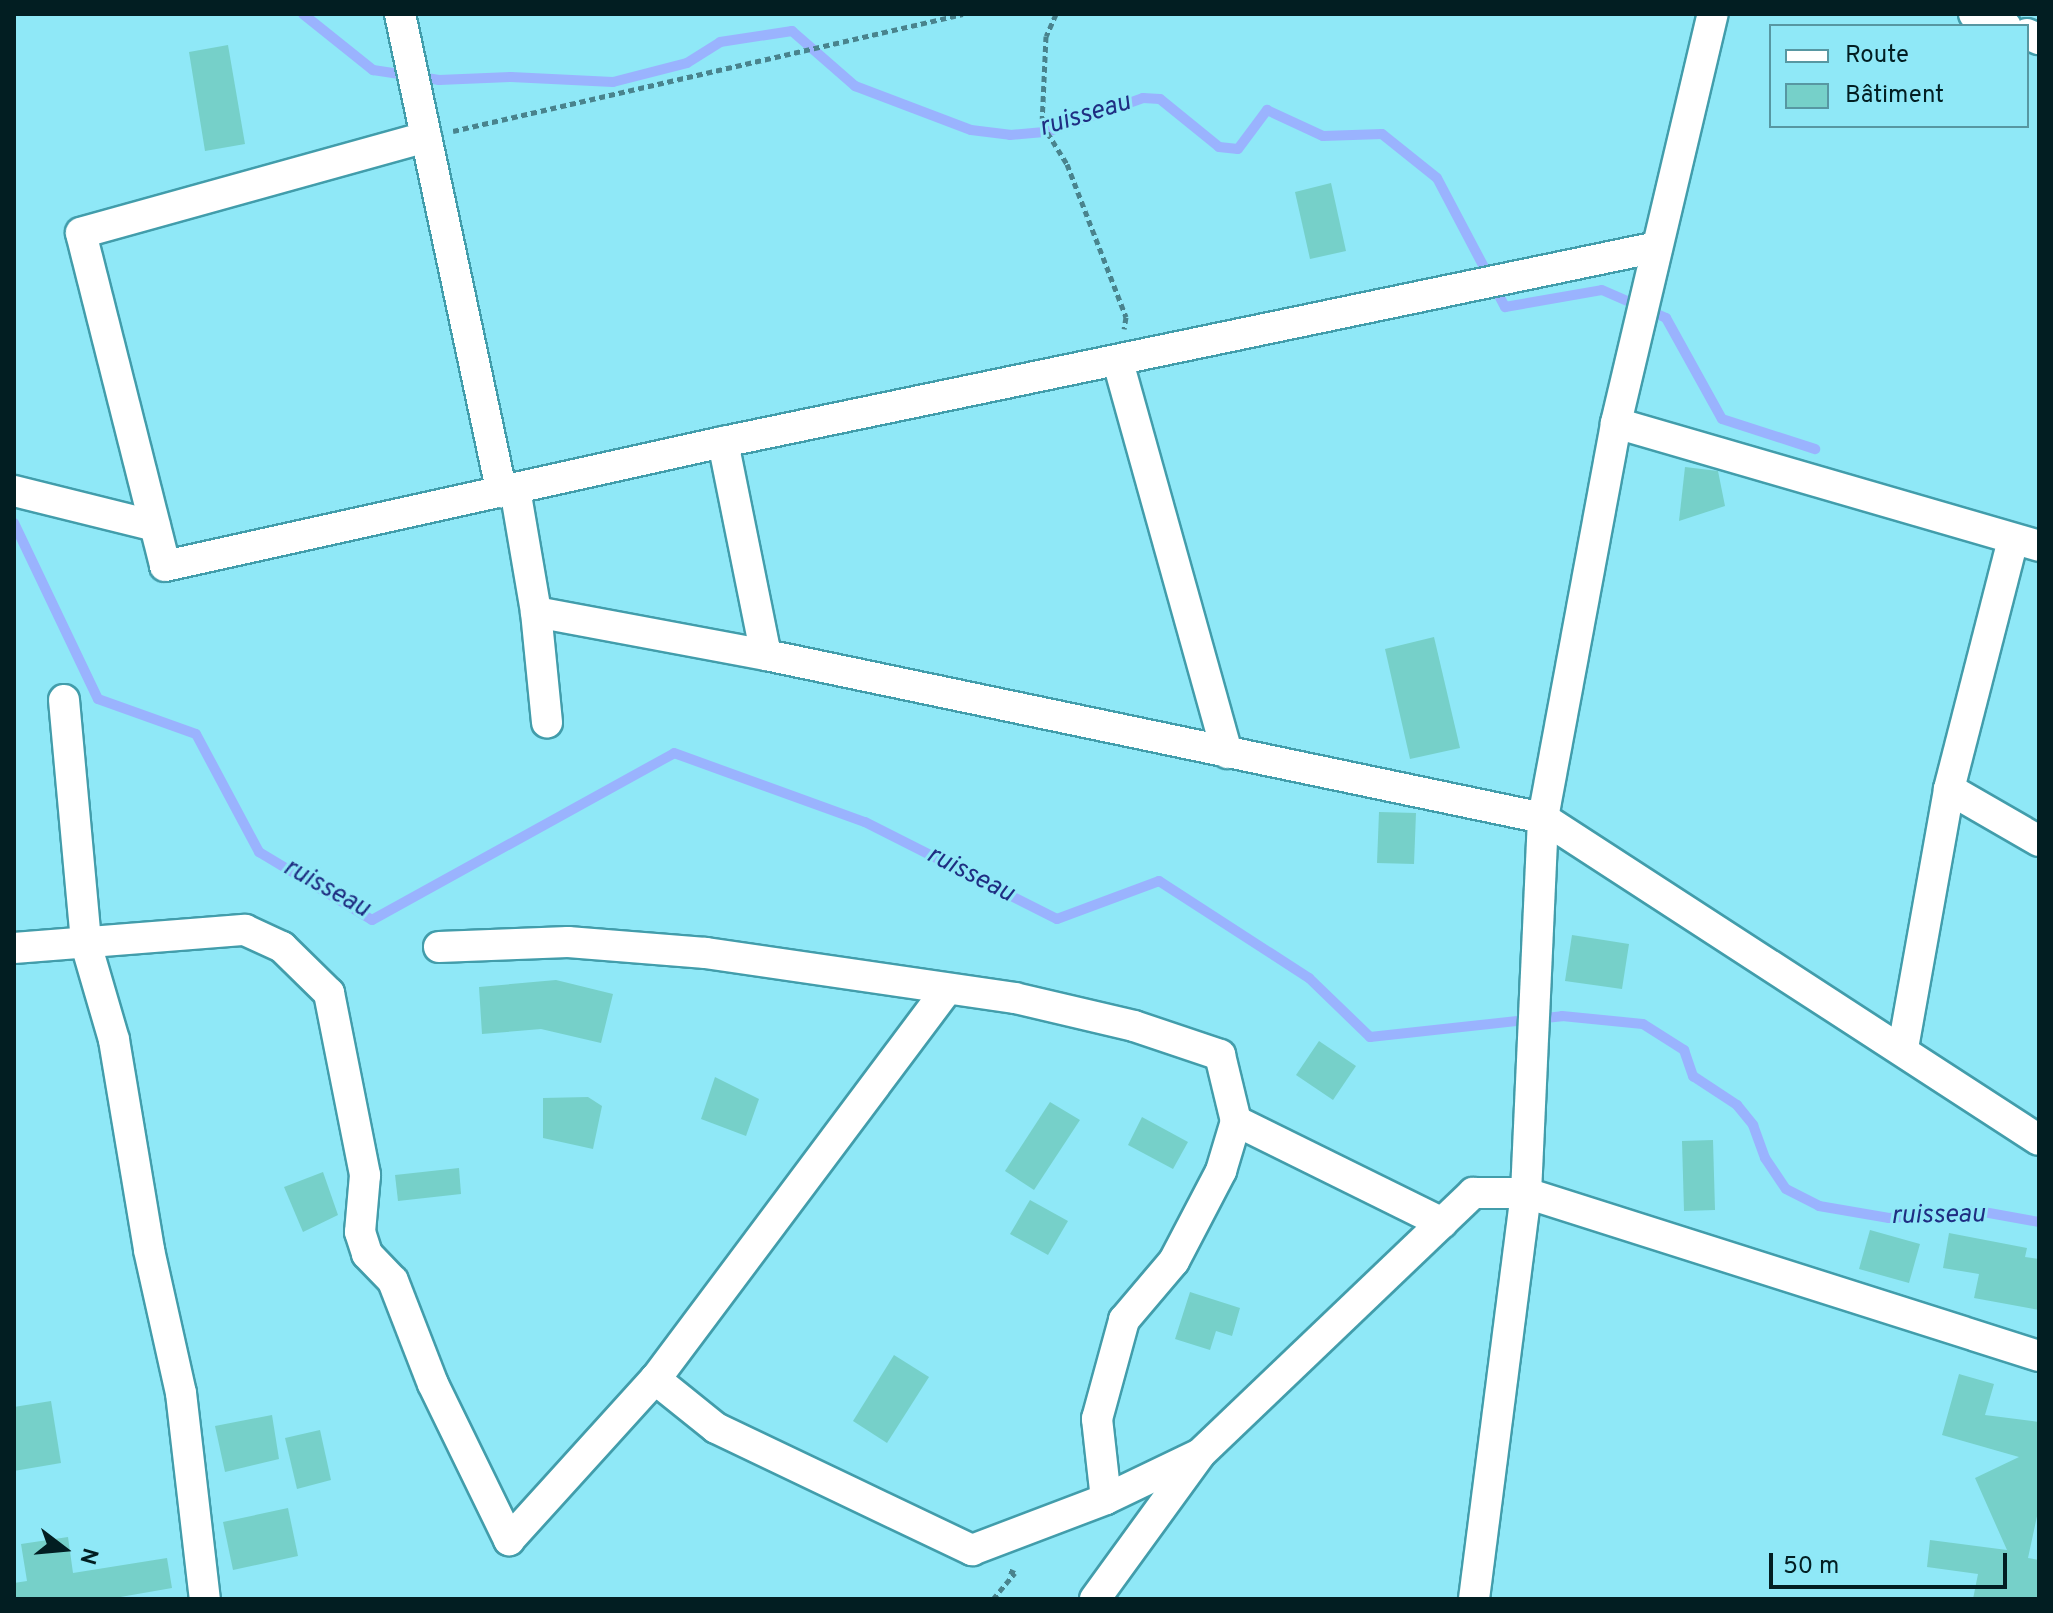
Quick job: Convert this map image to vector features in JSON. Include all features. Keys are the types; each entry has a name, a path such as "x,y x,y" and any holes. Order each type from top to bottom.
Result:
{"street":[{"path":"400,14 536,612 547,722"},
{"path":"1474,1599 1526,1193 1543,818 1616,423 1713,14"},
{"path":"1974,14 2001,24"},
{"path":"426,137 81,233 165,566 723,442 1118,362 1657,247"},
{"path":"1118,362 1227,753"},
{"path":"1616,423 2026,543 1949,789 1903,1048"},
{"path":"723,442 766,655"},
{"path":"16,491 155,526"},
{"path":"536,612 766,655 1543,818 1903,1048 2039,1140"},
{"path":"64,700 86,944 114,1040 149,1250 181,1393 205,1599"},
{"path":"1949,789 2039,841"},
{"path":"14,948 245,930 282,947 329,993 365,1175 360,1232 367,1254 393,1281 433,1384 509,1540 655,1379 945,992"},
{"path":"439,947 568,942 706,953 857,973 945,992 1015,998 1134,1026 1220,1055 1236,1121 1221,1171 1174,1261 1124,1320 1097,1419 1106,1499"},
{"path":"1236,1121 1442,1223"},
{"path":"1095,1599 1200,1454 1473,1193 1526,1193 2039,1356"},
{"path":"655,1379 716,1428 972,1550 1106,1499 1200,1454"}],"path":[{"path":"426,137 963,14"},
{"path":"1056,14 1046,36 1042,124 1067,164 1126,317 1118,362"}],"building":[{"path":"228,45 245,144 205,151 189,52"},
{"path":"1331,183 1346,251 1310,259 1295,192"},
{"path":"1685,467 1718,471 1725,506 1679,521"},
{"path":"1434,637 1460,748 1410,759 1385,649"},
{"path":"1379,812 1416,813 1414,864 1377,863"},
{"path":"1572,935 1629,944 1622,989 1565,981"},
{"path":"556,980 613,994 601,1043 541,1029 482,1034 479,987"},
{"path":"1319,1041 1356,1066 1333,1100 1296,1075"},
{"path":"715,1077 759,1099 746,1136 701,1119"},
{"path":"588,1097 602,1106 593,1149 543,1138 543,1098"},
{"path":"1050,1102 1080,1120 1034,1190 1005,1171"},
{"path":"1142,1117 1188,1142 1173,1169 1128,1145"},
{"path":"1713,1140 1715,1210 1684,1211 1682,1141"},
{"path":"459,1168 461,1194 398,1201 395,1175"},
{"path":"323,1172 338,1215 303,1232 284,1187"},
{"path":"1030,1200 1068,1221 1048,1255 1010,1234"},
{"path":"1870,1230 1920,1244 1909,1283 1859,1269"},
{"path":"1949,1233 2027,1248 2025,1257 2039,1259 2039,1310 1974,1298 1979,1274 1943,1268"},
{"path":"1190,1292 1240,1308 1232,1336 1216,1331 1210,1350 1175,1339"},
{"path":"894,1355 929,1377 887,1443 853,1421"},
{"path":"1959,1374 1994,1384 1985,1415 2039,1422 2039,1507 2028,1558 2039,1560 2039,1599 1973,1599 1978,1574 1927,1567 1930,1540 2007,1550 1975,1478 2019,1457 1942,1435"},
{"path":"51,1401 61,1463 14,1471 14,1407"},
{"path":"272,1415 279,1459 225,1472 215,1426"},
{"path":"320,1430 331,1480 297,1489 285,1438"},
{"path":"288,1508 298,1556 233,1570 223,1522"},
{"path":"68,1537 73,1573 167,1558 172,1588 109,1599 14,1599 14,1583 27,1581 21,1544"}],"waterway":[{"name":"ruisseau","path":"303,14 373,70 439,80 511,77 613,82 687,63 720,42 792,31 855,86 971,130 1010,135 1047,132 1143,98 1160,99 1219,147 1238,149 1267,110 1323,136 1382,134 1437,178 1505,307 1602,290 1666,318 1722,419 1815,449"},
{"name":"ruisseau","path":"14,523 98,699 196,734 259,852 372,920 674,753 865,822 1057,919 1159,881 1309,978 1370,1037 1562,1016 1643,1024 1684,1050 1693,1076 1737,1105 1753,1125 1765,1158 1786,1189 1819,1206 1889,1218 1978,1211 2039,1222"}]}
